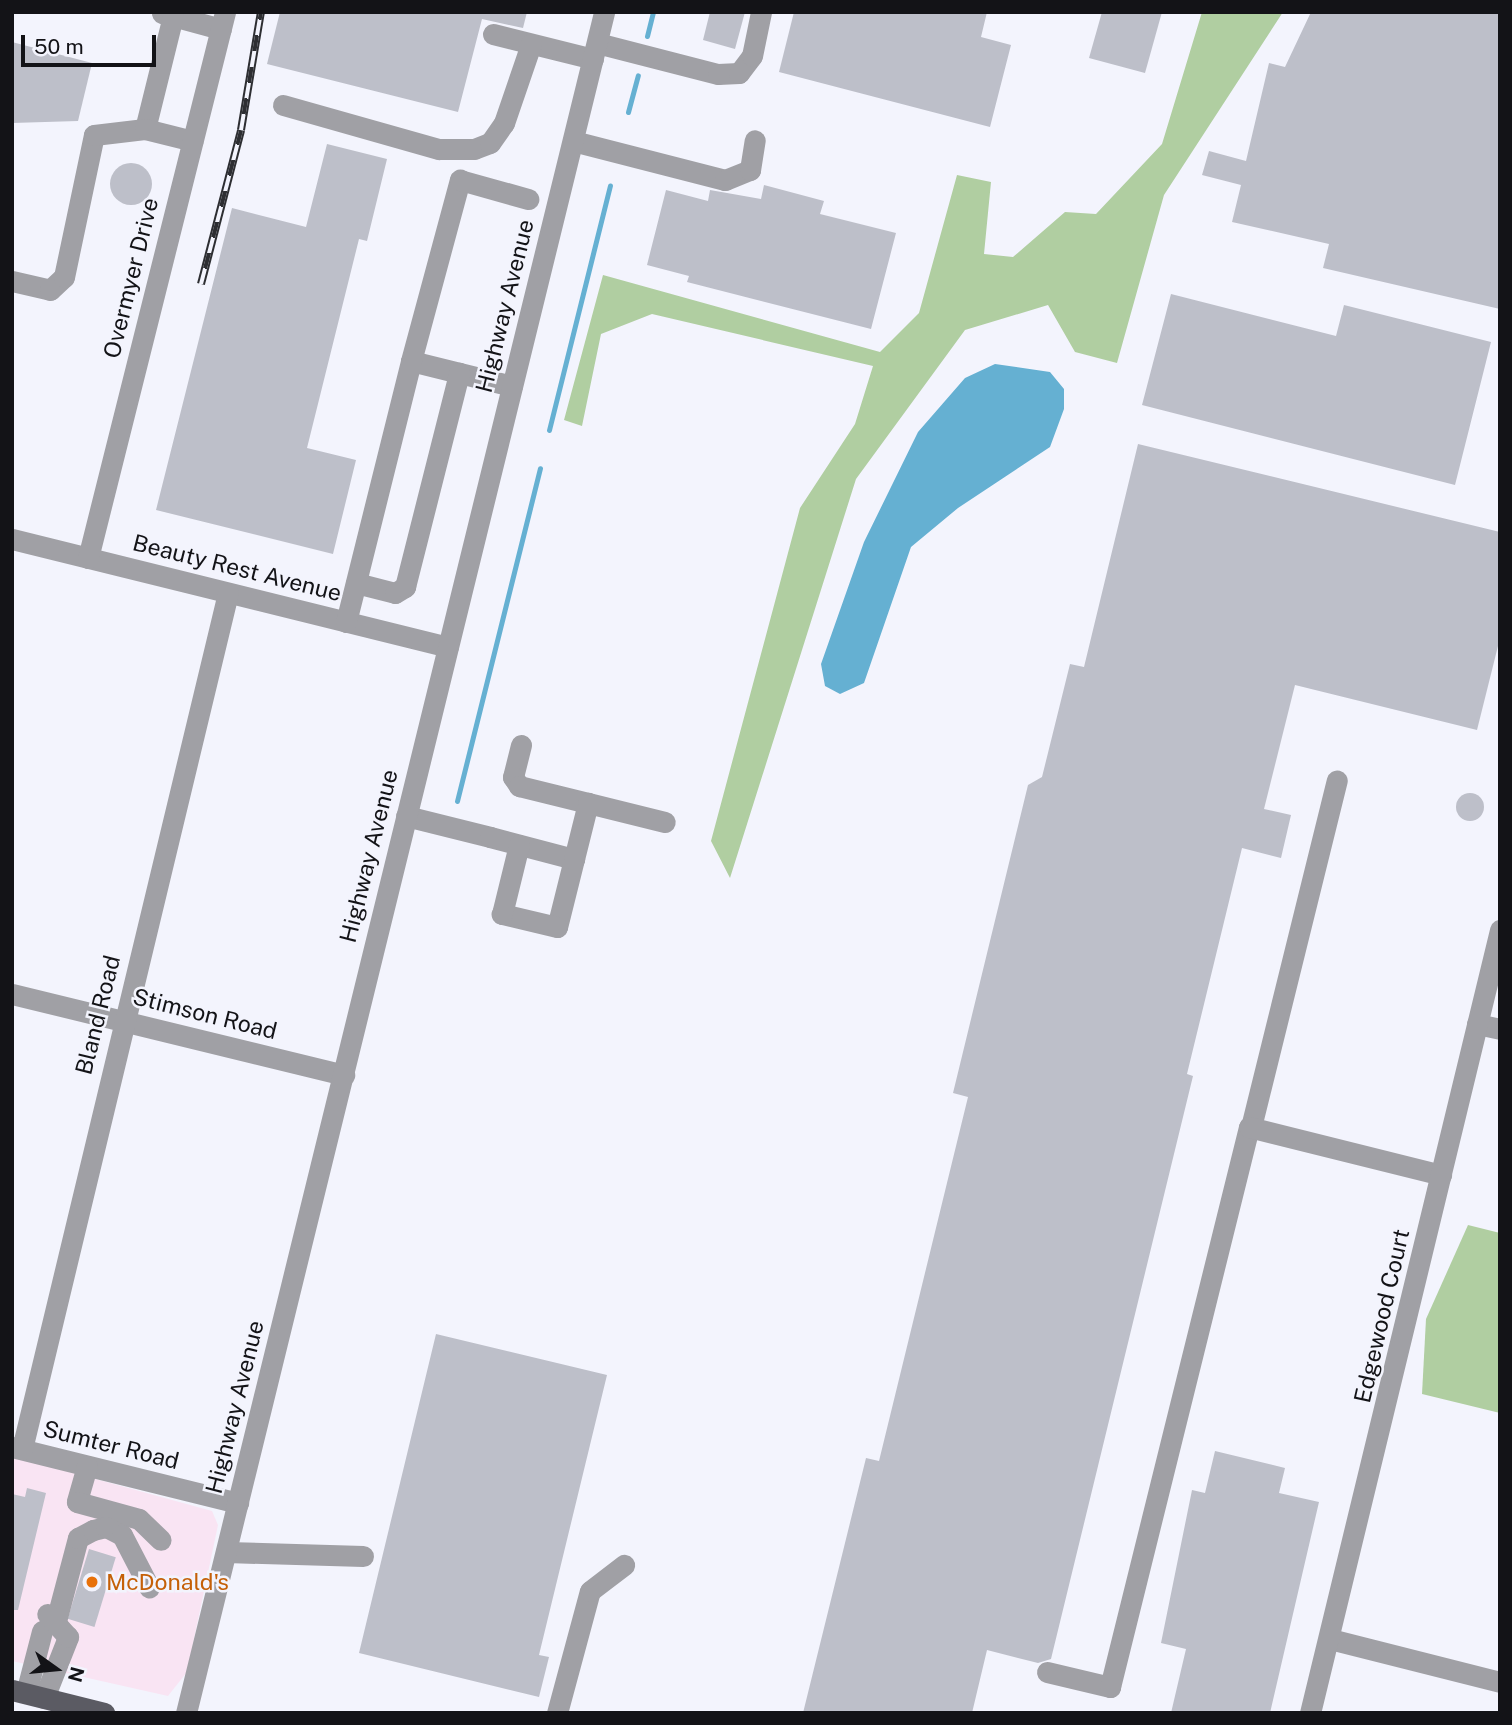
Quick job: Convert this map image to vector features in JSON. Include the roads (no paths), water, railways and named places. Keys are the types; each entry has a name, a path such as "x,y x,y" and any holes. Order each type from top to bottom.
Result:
{"main road":[{"path":"28,1694 97,1712"}],"street":[{"name":"Highway Avenue","path":"186,1713 604,12"},
{"path":"493,34 531,44 595,51 718,74 739,73 752,56 761,12"},
{"path":"145,129 166,14 223,21"},
{"name":"Overmyer Drive","path":"88,558 223,21"},
{"path":"283,105 439,149 474,149 490,143 504,123 531,44"},
{"path":"12,281 58,287 94,135 145,129 192,141"},
{"path":"573,141 724,180 750,170 755,140"},
{"path":"346,622 411,361 460,180 528,199"},
{"path":"411,361 512,386"},
{"path":"355,583 395,593 405,587 459,373"},
{"name":"Beauty Rest Avenue","path":"13,541 448,647"},
{"name":"Bland Road","path":"17,1448 228,593"},
{"path":"521,746 513,777 519,786 665,822"},
{"path":"1047,1672 1110,1687 1337,780"},
{"path":"519,845 502,914 557,927 587,803"},
{"path":"406,816 573,859"},
{"name":"Edgewood Court","path":"1310,1713 1500,930"},
{"name":"Stimson Road","path":"12,994 344,1075"},
{"path":"1477,1024 1500,1029"},
{"path":"1251,1127 1441,1175"},
{"name":"Sumter Road","path":"17,1448 238,1503"},
{"path":"87,1466 77,1502 139,1518 161,1540"},
{"path":"28,1694 53,1626 78,1538 106,1527 122,1535 149,1587"},
{"path":"226,1552 363,1556"},
{"path":"557,1713 590,1591 624,1565"},
{"path":"1330,1639 1500,1682"}],"water":[{"path":"995,364 1050,372 1064,389 1064,409 1050,447 958,508 911,547 864,683 840,694 825,686 821,664 864,542 918,432 965,378"}],"waterway":[{"path":"647,36 653,12"},
{"path":"628,112 638,75"},
{"path":"549,430 610,186"},
{"path":"457,801 540,468"}],"railway":[{"path":"201,284 241,130 261,12"}],"place":[{"name":"McDonald's","path":"92,1582"}]}
